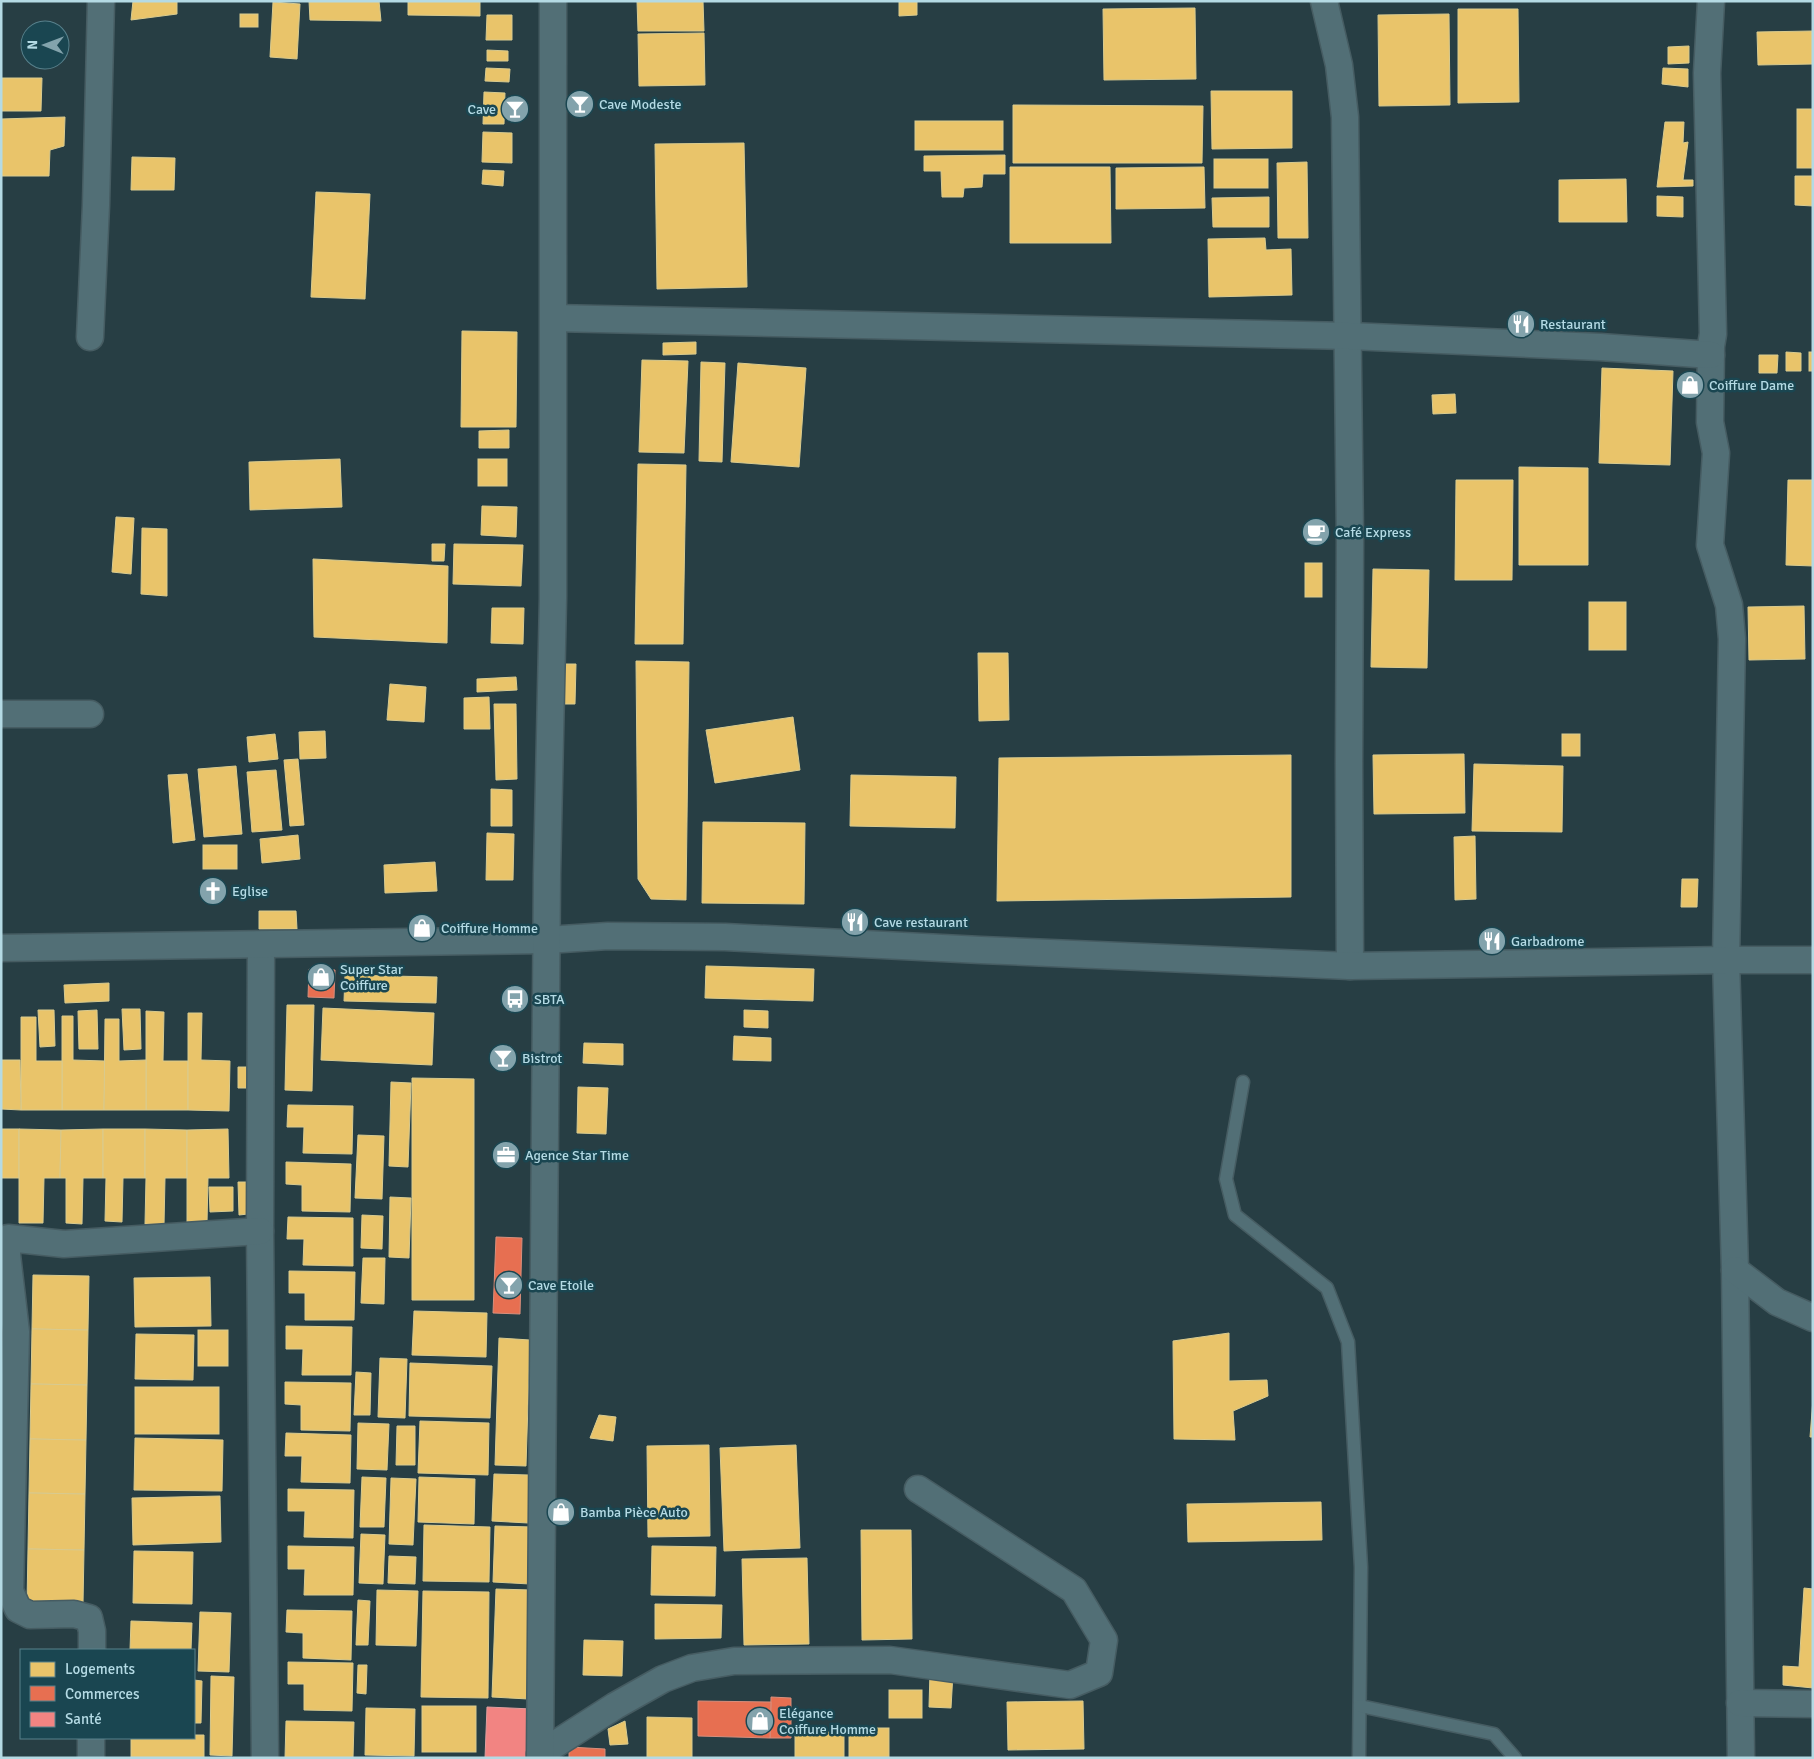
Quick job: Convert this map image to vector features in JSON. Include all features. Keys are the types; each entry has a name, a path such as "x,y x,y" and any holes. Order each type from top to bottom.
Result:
{"street":[{"path":"90,337 96,205 101,1"},
{"path":"540,1756 547,874 553,598 553,1"},
{"path":"1324,1 1339,65 1345,117 1349,336 1350,966"},
{"path":"1711,1 1707,73 1713,334 1710,422 1716,453 1710,545 1729,605 1732,639 1726,960 1735,1270 1741,1758"},
{"path":"554,318 1349,336 1600,347 1711,355"},
{"path":"1,714 90,714"},
{"path":"1,948 547,940 608,936 725,937 1350,966 1813,960"},
{"path":"261,945 260,1231 265,1758"},
{"path":"92,1649 92,1631 89,1618 74,1614 30,1615 18,1609 10,1590 7,1256 4,1238 64,1244 260,1231"},
{"path":"1735,1270 1777,1302 1813,1318"},
{"path":"540,1756 615,1706 663,1679 692,1668 734,1662 890,1660 1070,1685 1100,1673 1104,1640 1074,1590 918,1489"},
{"path":"1740,1703 1813,1704"},
{"path":"91,1739 91,1758"}],"lane":[{"path":"1243,1082 1226,1179 1234,1215 1327,1288 1348,1342 1361,1567 1359,1758"},
{"path":"1360,1706 1494,1734 1515,1758"}],"building: Logements":[{"path":"133,1 177,1 177,14 131,20"},
{"path":"309,1 379,1 381,21 310,20"},
{"path":"408,1 480,1 480,16 408,15"},
{"path":"637,1 703,1 704,31 638,31"},
{"path":"899,1 917,1 917,15 899,16"},
{"path":"273,2 300,4 297,59 270,57"},
{"path":"1195,8 1196,79 1104,80 1103,9"},
{"path":"1458,9 1518,9 1519,102 1458,103"},
{"path":"240,14 258,14 258,27 240,27"},
{"path":"1449,14 1450,105 1379,106 1378,15"},
{"path":"487,15 512,15 512,40 486,40"},
{"path":"1813,31 1813,64 1758,65 1757,32"},
{"path":"704,33 705,85 639,86 638,34"},
{"path":"1689,46 1689,63 1668,64 1668,47"},
{"path":"487,50 508,51 508,61 487,61"},
{"path":"486,68 510,69 509,82 485,81"},
{"path":"1663,68 1688,69 1688,87 1662,84"},
{"path":"1,78 42,78 41,111 1,111"},
{"path":"1211,91 1292,91 1292,148 1212,149"},
{"path":"484,92 505,93 504,124 483,124"},
{"path":"1013,105 1203,106 1202,163 1013,163"},
{"path":"1797,109 1813,109 1813,168 1797,168"},
{"path":"65,117 64,146 50,150 49,176 1,176 1,119"},
{"path":"915,121 1003,121 1003,150 915,150"},
{"path":"1665,122 1684,122 1683,143 1688,142 1683,180 1693,180 1693,186 1657,187"},
{"path":"483,132 512,133 512,163 482,162"},
{"path":"744,143 747,287 657,289 655,144"},
{"path":"1005,155 1005,174 983,174 982,187 964,188 963,197 942,197 941,171 924,171 924,156"},
{"path":"132,157 175,158 174,190 131,190"},
{"path":"1214,159 1268,159 1268,188 1214,188"},
{"path":"1307,162 1308,238 1278,238 1277,163"},
{"path":"1010,167 1110,167 1111,243 1010,243"},
{"path":"1204,167 1205,208 1116,209 1116,168"},
{"path":"483,170 504,171 503,186 482,184"},
{"path":"1795,176 1813,176 1813,206 1795,205"},
{"path":"1626,179 1627,222 1559,222 1559,180"},
{"path":"316,192 370,194 365,299 311,297"},
{"path":"1657,196 1683,197 1683,217 1657,216"},
{"path":"1269,197 1269,227 1213,227 1212,198"},
{"path":"1265,238 1266,250 1291,249 1292,295 1209,297 1208,239"},
{"path":"462,331 517,332 516,427 461,427"},
{"path":"696,342 696,354 663,355 663,343"},
{"path":"1786,352 1801,353 1801,371 1786,371"},
{"path":"1809,352 1813,352 1813,371 1809,371"},
{"path":"1759,355 1778,355 1777,373 1759,373"},
{"path":"642,360 688,361 684,453 639,452"},
{"path":"701,362 725,363 722,462 699,461"},
{"path":"738,363 806,368 799,467 731,462"},
{"path":"1602,368 1673,371 1670,465 1599,463"},
{"path":"1455,394 1456,413 1433,414 1432,395"},
{"path":"509,430 509,448 479,448 479,431"},
{"path":"340,459 342,507 250,510 249,462"},
{"path":"478,459 507,459 507,486 478,486"},
{"path":"638,464 686,465 683,644 635,644"},
{"path":"1519,467 1588,468 1588,565 1519,565"},
{"path":"1456,480 1513,480 1512,580 1455,580"},
{"path":"1788,480 1813,480 1813,566 1786,565"},
{"path":"482,506 517,507 516,537 481,535"},
{"path":"116,517 134,518 131,574 112,572"},
{"path":"142,528 167,529 167,596 141,594"},
{"path":"432,544 445,544 444,561 432,561"},
{"path":"454,544 523,545 521,586 453,584"},
{"path":"313,559 448,566 447,643 314,637"},
{"path":"1305,563 1322,563 1322,597 1305,597"},
{"path":"1373,569 1429,570 1427,668 1371,667"},
{"path":"1589,602 1626,602 1626,650 1589,650"},
{"path":"1804,606 1805,659 1749,660 1748,607"},
{"path":"492,608 524,608 523,644 491,643"},
{"path":"978,653 1008,653 1009,720 979,721"},
{"path":"636,661 689,662 686,900 651,899 638,879"},
{"path":"563,664 576,664 575,704 563,704"},
{"path":"516,677 517,690 477,692 477,679"},
{"path":"390,684 426,687 424,722 387,720"},
{"path":"489,697 490,729 464,729 464,698"},
{"path":"494,704 516,704 517,779 496,780"},
{"path":"793,717 800,770 715,783 706,730"},
{"path":"325,731 326,758 300,759 299,732"},
{"path":"275,734 278,759 249,762 247,737"},
{"path":"1562,734 1580,734 1580,756 1562,756"},
{"path":"1464,754 1465,813 1374,814 1373,755"},
{"path":"1291,755 1291,897 997,901 999,758"},
{"path":"298,759 304,825 290,826 284,760"},
{"path":"1474,764 1563,766 1562,832 1472,831"},
{"path":"236,766 242,834 204,837 198,769"},
{"path":"276,770 282,830 252,832 247,772"},
{"path":"187,774 195,840 173,843 168,775"},
{"path":"851,775 956,777 955,828 850,826"},
{"path":"491,789 512,790 512,826 491,826"},
{"path":"703,822 805,823 804,904 702,903"},
{"path":"487,833 514,834 513,880 486,880"},
{"path":"298,835 300,859 262,863 260,839"},
{"path":"1475,836 1476,899 1455,900 1454,837"},
{"path":"203,845 237,845 237,869 203,869"},
{"path":"435,862 437,891 385,893 384,865"},
{"path":"1682,879 1698,879 1697,907 1681,907"},
{"path":"259,911 296,911 297,929 259,929"},
{"path":"706,966 814,969 813,1001 705,998"},
{"path":"345,975 437,977 436,1003 344,1001"},
{"path":"109,983 109,1001 65,1003 64,985"},
{"path":"287,1005 314,1005 312,1091 285,1090"},
{"path":"323,1008 434,1013 432,1065 321,1060"},
{"path":"122,1009 140,1009 141,1049 124,1050"},
{"path":"38,1010 54,1010 55,1046 40,1047"},
{"path":"97,1010 98,1049 79,1049 78,1011"},
{"path":"744,1010 768,1011 768,1028 744,1027"},
{"path":"146,1011 164,1012 163,1061 188,1061 188,1110 146,1110"},
{"path":"188,1013 202,1013 201,1060 230,1061 229,1111 188,1110"},
{"path":"62,1016 73,1016 73,1060 105,1061 104,1110 62,1110"},
{"path":"21,1017 36,1017 36,1061 62,1061 62,1110 21,1110"},
{"path":"105,1019 119,1019 119,1061 146,1060 146,1110 104,1110"},
{"path":"734,1036 771,1038 771,1061 733,1060"},
{"path":"584,1043 623,1044 623,1065 583,1063"},
{"path":"1,1060 20,1060 21,1110 1,1109"},
{"path":"238,1067 247,1067 248,1088 238,1088"},
{"path":"412,1078 474,1079 474,1300 412,1300"},
{"path":"391,1082 411,1083 408,1167 389,1166"},
{"path":"578,1087 608,1088 606,1134 577,1133"},
{"path":"288,1105 353,1106 352,1154 303,1153 304,1127 287,1127"},
{"path":"1,1129 19,1129 19,1178 1,1178"},
{"path":"19,1129 61,1130 60,1178 44,1178 43,1223 19,1223"},
{"path":"103,1129 103,1178 83,1178 82,1224 66,1223 66,1178 60,1178 61,1130"},
{"path":"103,1129 145,1129 145,1178 123,1178 122,1222 105,1221 106,1178 103,1178"},
{"path":"145,1129 187,1130 187,1178 165,1178 164,1225 145,1224"},
{"path":"228,1129 229,1178 208,1178 207,1223 187,1222 187,1130"},
{"path":"358,1135 384,1136 382,1199 355,1198"},
{"path":"286,1162 351,1164 350,1212 302,1211 302,1185 286,1184"},
{"path":"238,1182 247,1182 248,1214 239,1215"},
{"path":"209,1187 233,1187 233,1211 210,1212"},
{"path":"390,1197 411,1198 409,1258 389,1257"},
{"path":"362,1215 383,1216 382,1249 361,1248"},
{"path":"288,1217 353,1218 353,1266 303,1265 304,1239 287,1239"},
{"path":"363,1258 385,1258 384,1304 361,1303"},
{"path":"289,1271 355,1272 354,1320 305,1320 305,1293 289,1293"},
{"path":"33,1275 89,1276 88,1330 32,1329"},
{"path":"210,1277 211,1326 135,1327 134,1278"},
{"path":"414,1311 487,1313 486,1357 412,1355"},
{"path":"286,1326 352,1327 351,1375 302,1375 303,1349 286,1349"},
{"path":"32,1329 88,1330 87,1385 31,1384"},
{"path":"198,1330 228,1330 228,1366 198,1366"},
{"path":"1229,1333 1229,1381 1267,1380 1268,1396 1233,1411 1235,1440 1174,1439 1173,1341"},
{"path":"136,1334 194,1335 193,1380 135,1379"},
{"path":"499,1338 530,1340 526,1466 495,1465"},
{"path":"380,1358 407,1359 405,1418 378,1417"},
{"path":"410,1363 492,1366 490,1418 409,1416"},
{"path":"356,1372 371,1373 370,1415 354,1415"},
{"path":"285,1382 351,1383 350,1431 301,1430 301,1405 285,1404"},
{"path":"31,1384 87,1385 86,1440 30,1439"},
{"path":"135,1387 219,1387 219,1434 135,1434"},
{"path":"1813,1399 1813,1437 1810,1437"},
{"path":"599,1415 616,1417 613,1441 590,1438"},
{"path":"420,1421 489,1423 488,1475 418,1473"},
{"path":"358,1423 389,1424 387,1470 357,1469"},
{"path":"397,1426 415,1426 415,1465 396,1465"},
{"path":"286,1433 351,1435 350,1483 301,1482 302,1456 285,1456"},
{"path":"135,1438 223,1440 222,1491 134,1490"},
{"path":"30,1439 86,1440 85,1494 29,1493"},
{"path":"709,1445 710,1536 648,1537 647,1446"},
{"path":"796,1445 800,1548 724,1551 720,1448"},
{"path":"494,1474 529,1475 528,1523 492,1521"},
{"path":"362,1477 386,1478 384,1527 360,1527"},
{"path":"419,1477 475,1479 474,1524 418,1522"},
{"path":"391,1478 416,1479 413,1545 389,1544"},
{"path":"288,1489 354,1490 353,1538 304,1537 305,1511 288,1511"},
{"path":"29,1493 85,1494 84,1550 28,1549"},
{"path":"220,1496 221,1542 133,1545 132,1498"},
{"path":"1321,1502 1322,1540 1188,1542 1187,1504"},
{"path":"424,1525 490,1527 489,1582 423,1581"},
{"path":"495,1526 532,1527 530,1584 493,1582"},
{"path":"861,1530 911,1530 912,1639 862,1640"},
{"path":"361,1534 385,1535 383,1584 359,1583"},
{"path":"288,1546 354,1547 353,1595 304,1595 305,1569 288,1569"},
{"path":"652,1546 716,1547 715,1596 651,1595"},
{"path":"28,1549 84,1550 83,1604 27,1603"},
{"path":"134,1551 193,1552 192,1604 133,1603"},
{"path":"389,1556 416,1557 415,1584 388,1583"},
{"path":"807,1558 809,1644 744,1645 742,1559"},
{"path":"1804,1588 1813,1589 1813,1688 1783,1685 1783,1666 1799,1667"},
{"path":"496,1589 531,1590 528,1699 492,1697"},
{"path":"377,1590 418,1591 416,1646 376,1645"},
{"path":"423,1591 489,1592 488,1698 421,1697"},
{"path":"358,1600 370,1601 368,1645 356,1645"},
{"path":"655,1604 722,1605 721,1638 655,1639"},
{"path":"287,1610 352,1611 351,1660 303,1658 303,1633 286,1632"},
{"path":"200,1612 231,1613 229,1672 198,1671"},
{"path":"131,1621 192,1623 191,1649 130,1649"},
{"path":"584,1640 623,1641 622,1676 583,1675"},
{"path":"288,1662 353,1663 352,1711 304,1710 304,1684 288,1684"},
{"path":"358,1665 367,1665 366,1694 357,1693"},
{"path":"930,1672 953,1673 951,1708 929,1707"},
{"path":"211,1676 234,1677 232,1756 210,1755"},
{"path":"195,1680 202,1681 201,1723 195,1723"},
{"path":"889,1690 922,1690 922,1718 889,1718"},
{"path":"1083,1701 1084,1749 1008,1750 1007,1702"},
{"path":"422,1706 476,1706 476,1752 422,1752"},
{"path":"366,1708 415,1709 414,1756 365,1755"},
{"path":"647,1717 692,1718 692,1758 647,1758"},
{"path":"286,1721 354,1722 353,1758 285,1758"},
{"path":"625,1721 628,1744 610,1745 608,1729"},
{"path":"849,1728 889,1728 889,1758 849,1758"},
{"path":"795,1732 844,1732 844,1758 795,1758"},
{"path":"195,1735 204,1735 204,1758 131,1758 131,1739 195,1739"}],"building: Commerces":[{"path":"309,969 335,970 334,998 308,997"},
{"path":"496,1237 522,1238 520,1314 493,1313"},
{"path":"771,1697 791,1698 791,1738 770,1738"},
{"path":"698,1701 771,1702 770,1738 698,1736"},
{"path":"569,1747 605,1749 605,1758 569,1758"}],"building: Santé":[{"path":"487,1707 532,1709 530,1758 485,1758"}],"place":[{"name":"Cave Modeste","path":"580,104"},
{"name":"Cave","path":"515,109"},
{"name":"Restaurant","path":"1521,324"},
{"name":"Coiffure Dame","path":"1690,385"},
{"name":"Café Express","path":"1316,532"},
{"name":"Eglise","path":"213,891"},
{"name":"Cave restaurant","path":"855,922"},
{"name":"Coiffure Homme","path":"422,928"},
{"name":"Garbadrome","path":"1492,941"},
{"name":"Super Star Coiffure","path":"321,977"},
{"name":"SBTA","path":"515,999"},
{"name":"Bistrot","path":"503,1058"},
{"name":"Agence Star Time","path":"506,1155"},
{"name":"Cave Etoile","path":"509,1285"},
{"name":"Bamba Pièce Auto","path":"561,1512"},
{"name":"Elégance Coiffure Homme","path":"760,1721"}]}
